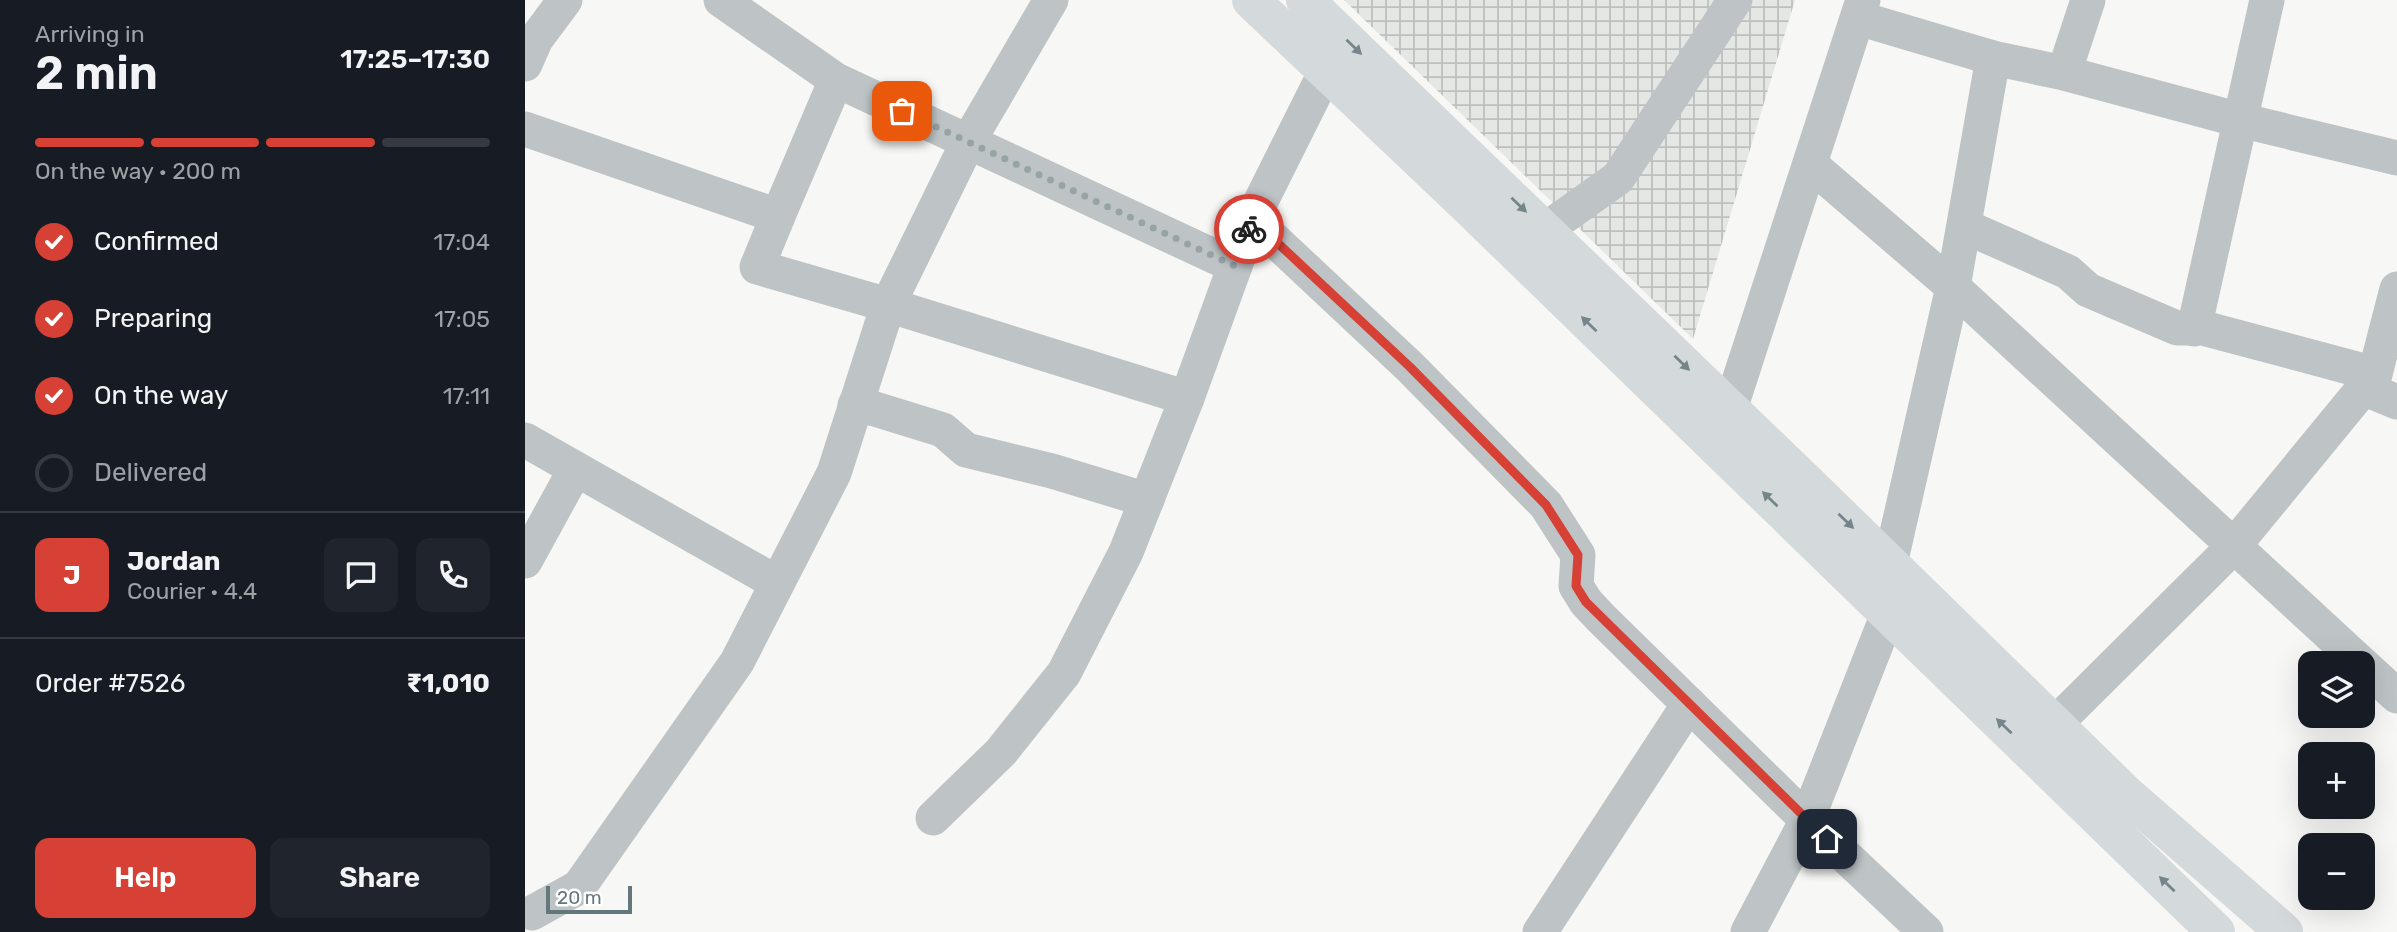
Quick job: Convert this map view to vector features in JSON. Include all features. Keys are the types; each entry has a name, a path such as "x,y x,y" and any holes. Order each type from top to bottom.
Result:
{"highway":[{"path":"1251,0 2216,932"},
{"path":"1305,0 2126,794 2284,932"}],"street":[{"path":"525,64 536,39 565,0"},
{"path":"721,0 836,80 1235,266"},
{"path":"535,917 579,887 737,662 834,473 888,305 968,142 1052,0"},
{"path":"1545,230 1618,178 1735,0"},
{"path":"2064,73 2088,0"},
{"path":"2193,329 2267,0"},
{"path":"1730,409 1861,9 1993,58 2064,73 2397,158"},
{"path":"1890,564 1953,287 1993,58"},
{"path":"933,818 1001,752 1064,673 1126,552 1187,398 1252,219 1326,71"},
{"path":"836,80 757,267 1187,398"},
{"path":"525,129 778,216"},
{"path":"1810,164 1953,287 2348,651"},
{"path":"1252,219 1410,367 1546,505 1578,555 1576,586 1586,602 1807,820 1926,932"},
{"path":"1963,226 2068,272 2088,290 2177,328 2203,328 2369,381 2397,402"},
{"path":"2055,724 2233,547 2369,381 2397,289"},
{"path":"855,405 943,430 966,450 1052,471 1147,500"},
{"path":"525,440 777,583"},
{"path":"525,561 575,470"},
{"path":"1748,932 1807,820 1888,614"},
{"path":"2375,675 2396,693"},
{"path":"1540,932 1689,704"}],"shaded area":[{"path":"1344,0 1795,0 1693,339"}],"way so far":[{"path":"902,111 1235,266 1249,229"}],"route":[{"path":"1249,229 1252,219 1410,367 1546,505 1578,555 1576,586 1586,602 1827,839"}]}
